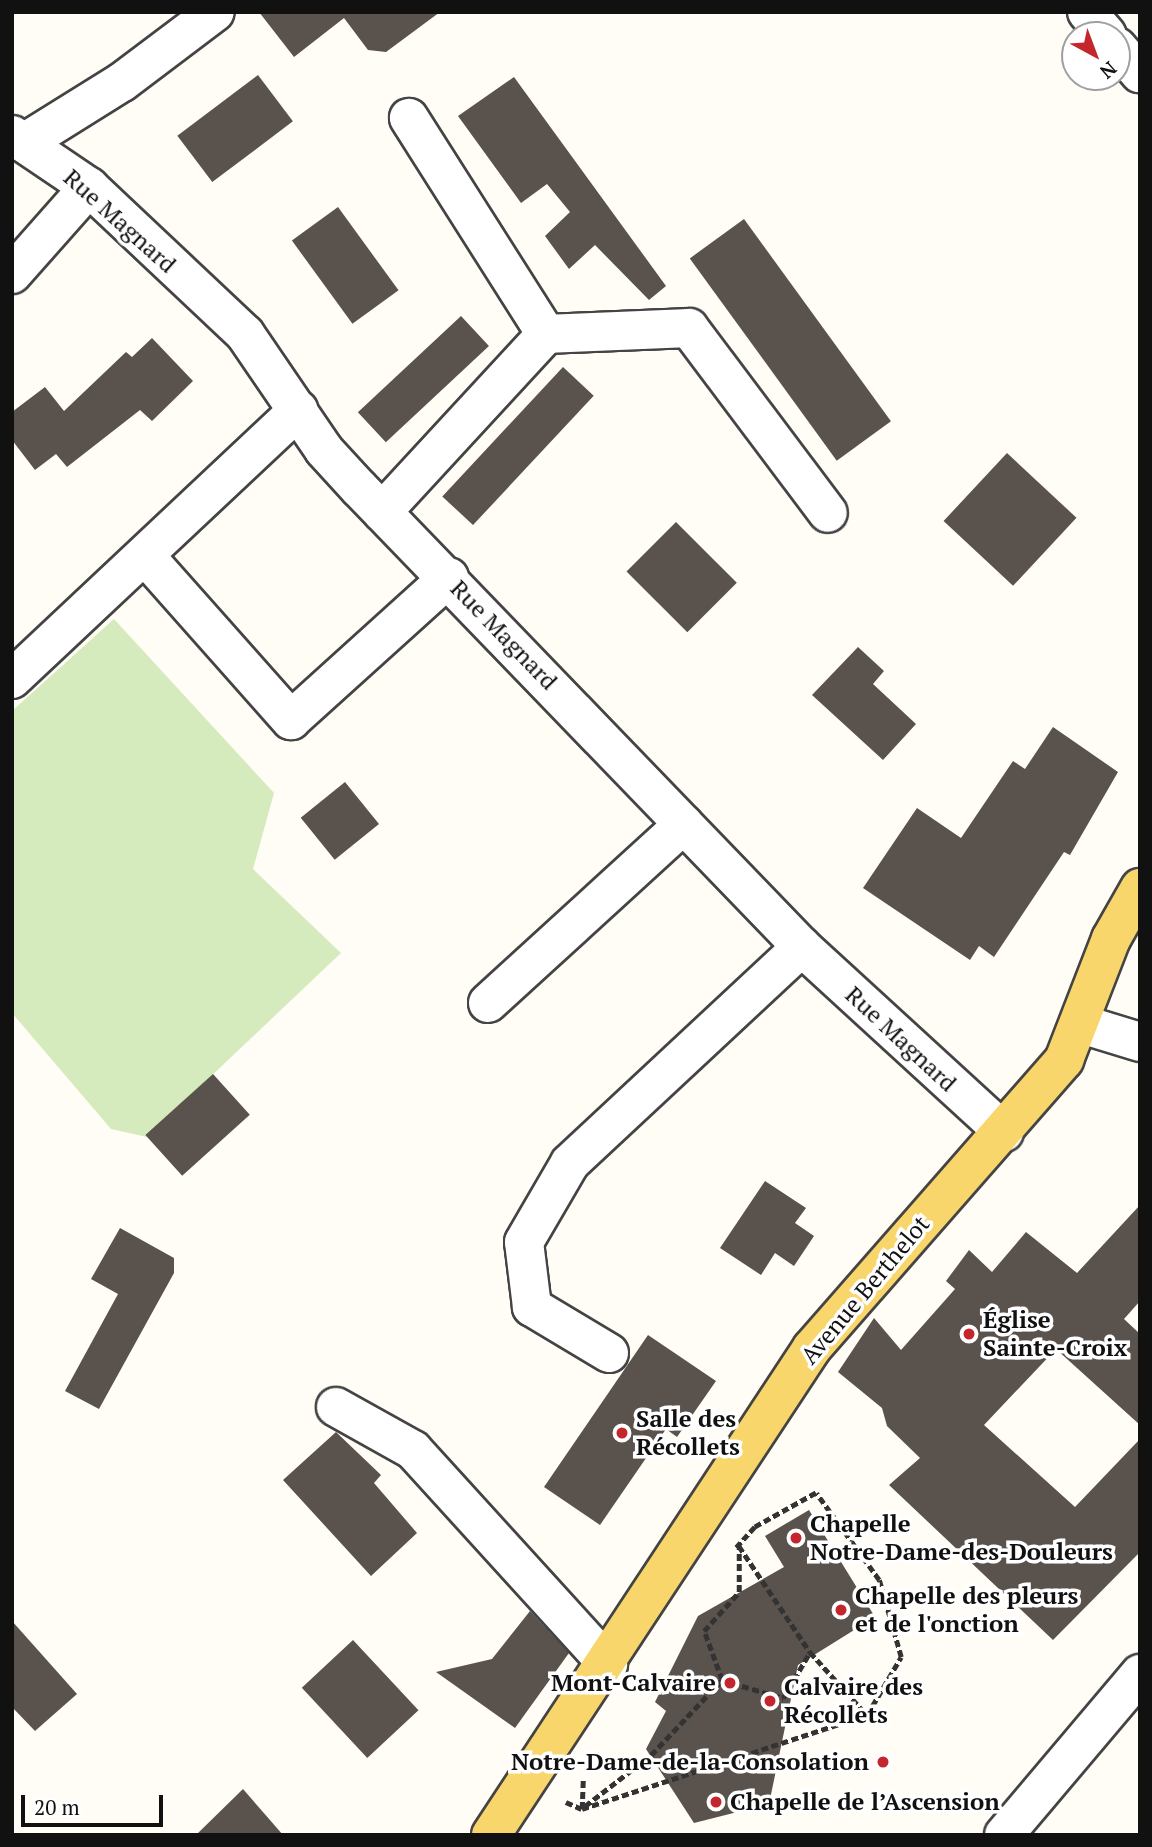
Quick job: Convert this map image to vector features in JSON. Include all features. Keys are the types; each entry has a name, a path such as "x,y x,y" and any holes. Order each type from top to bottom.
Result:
{"main road":[{"name":"Avenue Berthelot","path":"491,1835 608,1664 812,1348 1004,1132 1064,1060 1081,1024 1111,939 1140,888"}],"street":[{"path":"18,139 122,82 215,12"},
{"path":"410,118 546,334"},
{"name":"Rue Magnard","path":"18,139 89,187 245,334 324,450 382,512 449,577 802,947 1004,1132"},
{"path":"12,274 89,187"},
{"path":"382,512 546,334 689,328 828,513"},
{"path":"12,679 147,558 298,410"},
{"path":"147,558 291,720 449,577"},
{"path":"488,1003 684,824"},
{"path":"609,1353 532,1307 524,1242 570,1163 802,947"},
{"path":"1081,1024 1140,1042"},
{"path":"336,1406 413,1450 608,1664"},
{"path":"1004,1835 1140,1674"}],"path":[{"path":"527,1786 582,1809 867,1715 901,1657 879,1580 816,1493 755,1527 731,1555"},
{"path":"739,1545 810,1652 867,1715"},
{"path":"722,1680 704,1631 739,1592 739,1545"},
{"path":"722,1680 783,1698 810,1652"},
{"path":"582,1809 651,1755 722,1680"},
{"path":"582,1809 583,1772"}],"green space":[{"path":"114,619 274,793 253,869 341,953 147,1137 111,1129 12,1013 12,711"}],"building":[{"path":"259,12 440,12 386,52 368,50 344,18 294,57"},
{"path":"258,75 293,121 212,182 177,136"},
{"path":"514,77 666,286 649,300 595,245 569,269 545,236 570,212 547,184 521,203 458,116"},
{"path":"338,207 399,290 352,324 292,241"},
{"path":"744,219 891,421 837,461 690,258"},
{"path":"461,316 489,346 386,442 358,412"},
{"path":"152,338 193,381 152,421 140,410 67,467 56,454 35,470 12,440 12,412 45,387 64,411 126,352 132,357"},
{"path":"563,367 594,396 473,525 442,496"},
{"path":"1007,453 1076,518 1013,586 944,521"},
{"path":"676,522 737,583 687,632 627,571"},
{"path":"858,647 884,671 873,684 916,724 883,760 812,695"},
{"path":"1053,727 1118,772 1070,855 1064,852 994,957 979,946 970,960 863,888 917,808 961,838 1013,761 1025,769"},
{"path":"345,782 379,824 335,860 301,818"},
{"path":"213,1074 250,1115 182,1176 145,1135"},
{"path":"765,1181 806,1208 795,1223 814,1236 794,1266 775,1253 761,1275 720,1248"},
{"path":"1140,1205 1140,1301 1124,1319 1140,1334 1140,1425 1056,1349 984,1425 1075,1507 1140,1439 1140,1552 1053,1640 889,1485 920,1458 887,1426 882,1408 838,1372 874,1318 901,1350 955,1289 946,1281 969,1250 992,1272 1026,1232 1077,1273"},
{"path":"120,1228 174,1258 174,1273 99,1409 65,1391 118,1294 91,1279"},
{"name":"Salle des Récollets","path":"648,1335 716,1381 677,1437 666,1429 600,1525 544,1487"},
{"path":"336,1432 381,1475 374,1483 417,1533 371,1576 283,1480"},
{"path":"809,1510 875,1617 798,1665 769,1804 694,1823 646,1749 666,1711 655,1702 698,1616 784,1567 765,1536"},
{"path":"530,1611 569,1653 515,1728 436,1672 492,1659"},
{"path":"12,1621 77,1694 35,1731 12,1707"},
{"path":"353,1640 418,1710 367,1758 302,1688"},
{"path":"243,1789 283,1835 196,1835"}],"place":[{"name":"Église Sainte-Croix","path":"969,1334"},
{"name":"Salle des Récollets","path":"622,1433"},
{"name":"Chapelle Notre-Dame-des-Douleurs","path":"796,1538"},
{"name":"Chapelle des pleurs et de l'onction","path":"841,1610"},
{"name":"Mont-Calvaire","path":"730,1683"},
{"name":"Calvaire des Récollets","path":"770,1701"},
{"name":"Notre-Dame-de-la-Consolation","path":"883,1762"},
{"name":"Chapelle de l’Ascension","path":"716,1802"}]}
